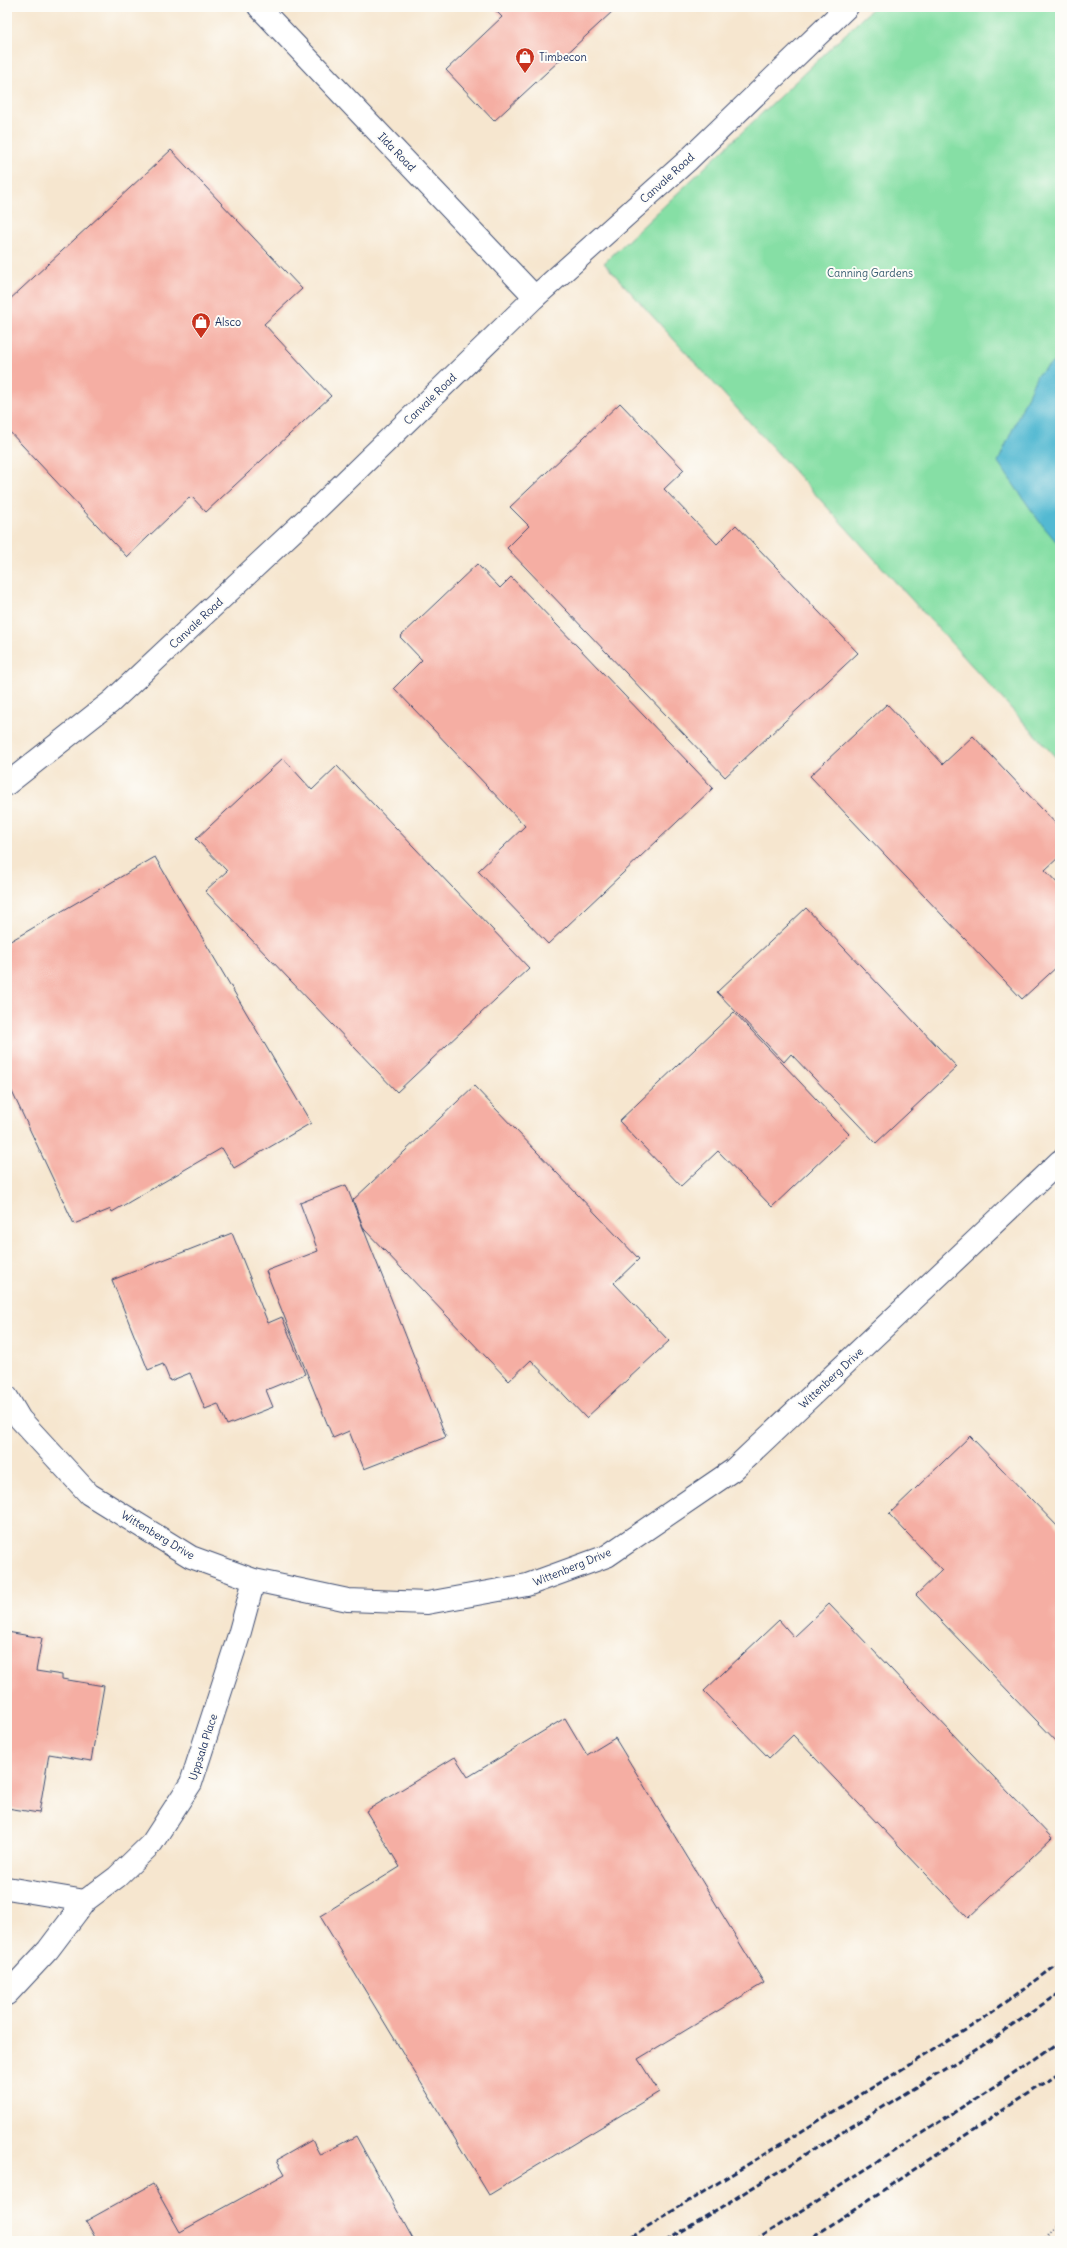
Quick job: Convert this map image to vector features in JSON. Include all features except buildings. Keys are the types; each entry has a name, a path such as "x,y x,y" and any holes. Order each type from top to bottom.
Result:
{"street":[{"name":"Ilda Road","path":"259,7 535,297"},
{"name":"Canvale Road","path":"7,784 111,702 318,508 535,297 687,161 847,7"},
{"name":"Wittenberg Drive","path":"7,1397 20,1419 89,1494 191,1557 254,1580 348,1600 428,1603 527,1585 607,1556 733,1470 1060,1161"},
{"name":"Uppsala Place","path":"7,1994 48,1950 85,1901 117,1877 152,1842 191,1783 239,1635 254,1580"},
{"path":"7,1888 85,1901"}],"path":[{"path":"1043,2241 1060,2222"}],"green space":[{"name":"Canning Gardens","path":"874,7 1060,7 1060,762 604,263"}],"water":[{"path":"1060,357 1060,546 1039,521 998,462 1037,375"}],"railway":[{"path":"624,2241 980,2021 1060,1963"},
{"path":"666,2241 995,2038 1060,1992"},
{"path":"755,2241 1018,2071 1060,2041"},
{"path":"807,2241 1060,2072"}],"place":[{"name":"Timbecon","path":"525,74"},
{"name":"Alsco","path":"201,339"}]}
